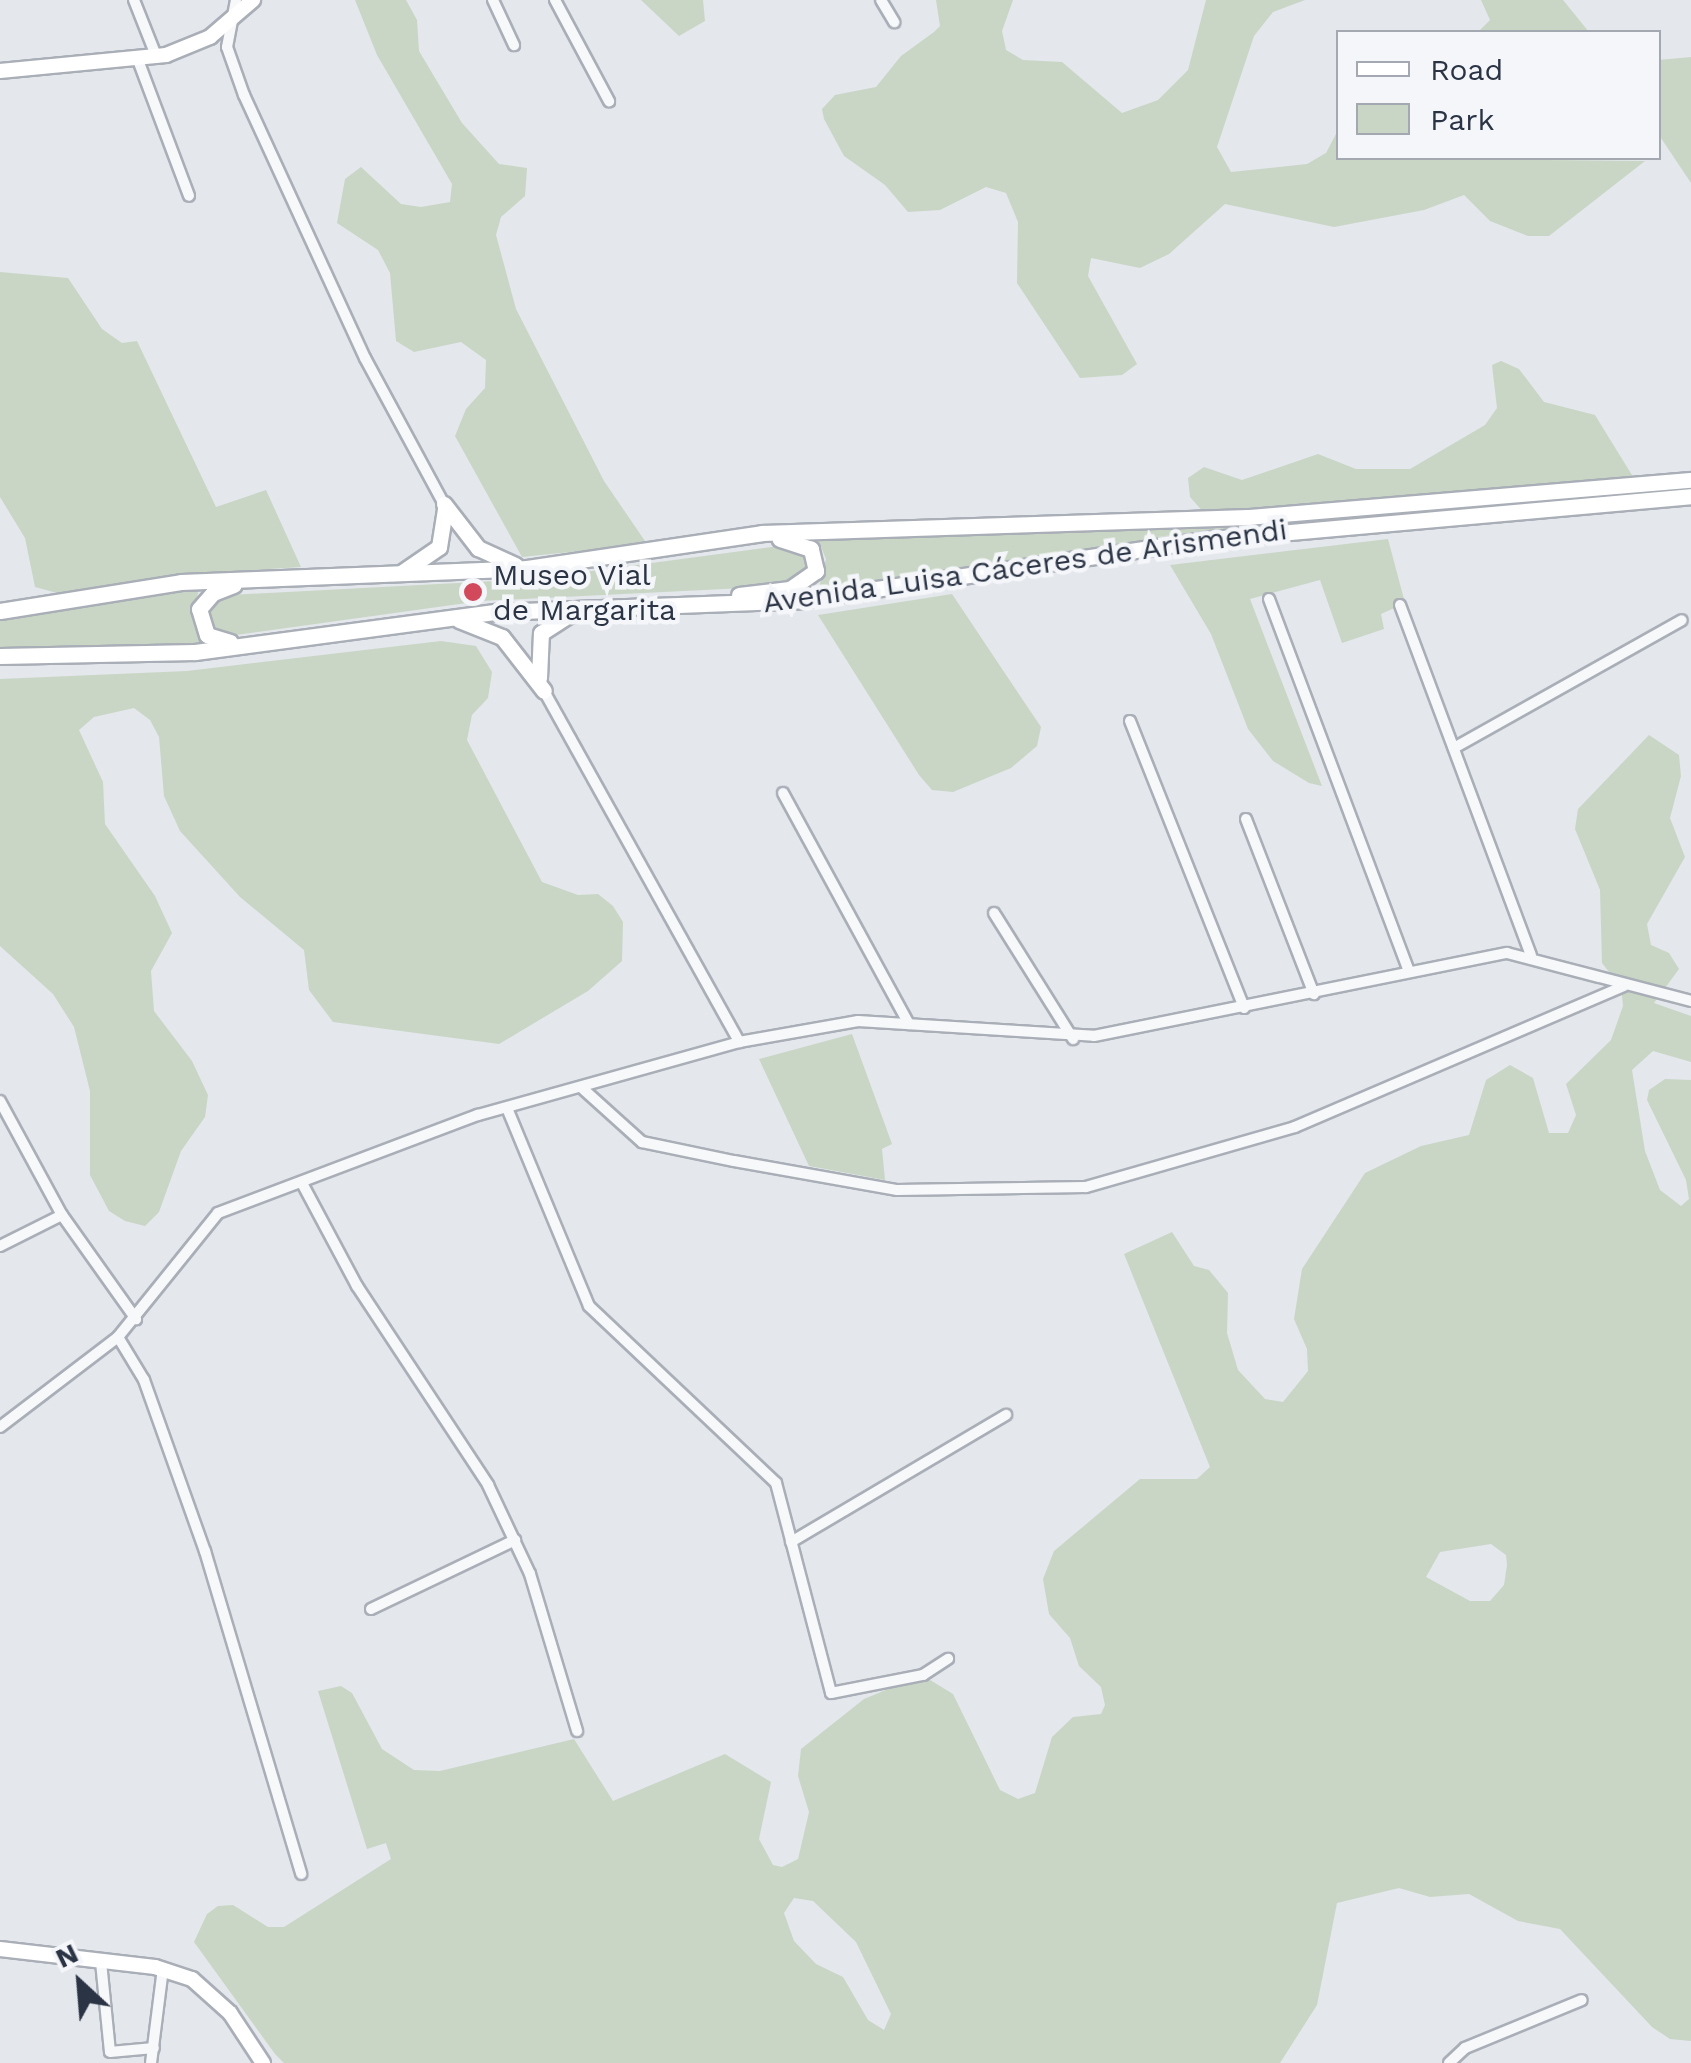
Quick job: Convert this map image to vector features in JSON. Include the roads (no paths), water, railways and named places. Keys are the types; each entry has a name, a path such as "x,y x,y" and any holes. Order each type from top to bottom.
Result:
{"main road":[{"name":"Avenida Luisa Cáceres de Arismendi","path":"0,611 182,582 385,578 526,568 762,533 1289,514 1691,480"},
{"name":"Avenida Luisa Cáceres de Arismendi","path":"0,656 145,655 273,642 446,616 802,600 1211,539 1691,496"},
{"path":"444,504 478,548 526,568"},
{"path":"385,578 422,564 439,548 444,504"},
{"path":"621,608 790,589 809,580 818,564 812,549 797,540 668,548"},
{"path":"262,578 213,593 200,619 215,640 273,642"},
{"path":"544,691 536,658 540,633 582,609"},
{"path":"446,616 502,636 544,691"}],"street":[{"path":"134,0 157,58"},
{"path":"236,0 230,24 231,60 296,213 444,504"},
{"path":"0,71 157,58 230,24 254,0"},
{"path":"494,0 514,45"},
{"path":"555,0 610,101"},
{"path":"881,0 894,22"},
{"path":"138,60 189,196"},
{"path":"1269,600 1410,972"},
{"path":"1400,605 1531,955"},
{"path":"1454,748 1682,620"},
{"path":"544,691 739,1042"},
{"path":"1130,721 1244,1008"},
{"path":"783,793 908,1024"},
{"path":"1246,819 1314,994"},
{"path":"994,913 1072,1039"},
{"path":"0,1427 118,1337 218,1214 507,1108 739,1042 829,1024 908,1024 1072,1039 1314,994 1507,952 1531,955 1626,986 1691,1000"},
{"path":"582,1088 642,1142 898,1190 1086,1187 1296,1127 1626,986"},
{"path":"0,1101 62,1215 136,1319"},
{"path":"507,1108 589,1306 776,1483 830,1693 923,1675 948,1659"},
{"path":"302,1183 357,1286 488,1485 515,1540 578,1731"},
{"path":"0,1246 62,1215"},
{"path":"118,1337 144,1380 205,1551 301,1874"},
{"path":"791,1542 1006,1415"},
{"path":"371,1609 515,1540"},
{"path":"0,1949 163,1968 216,1997 263,2063"},
{"path":"102,1962 110,2052 154,2048"},
{"path":"151,2063 163,1968"},
{"path":"1435,2063 1450,2060 1582,2000"}],"place":[{"name":"Museo Vial de Margarita","path":"473,592"}]}
